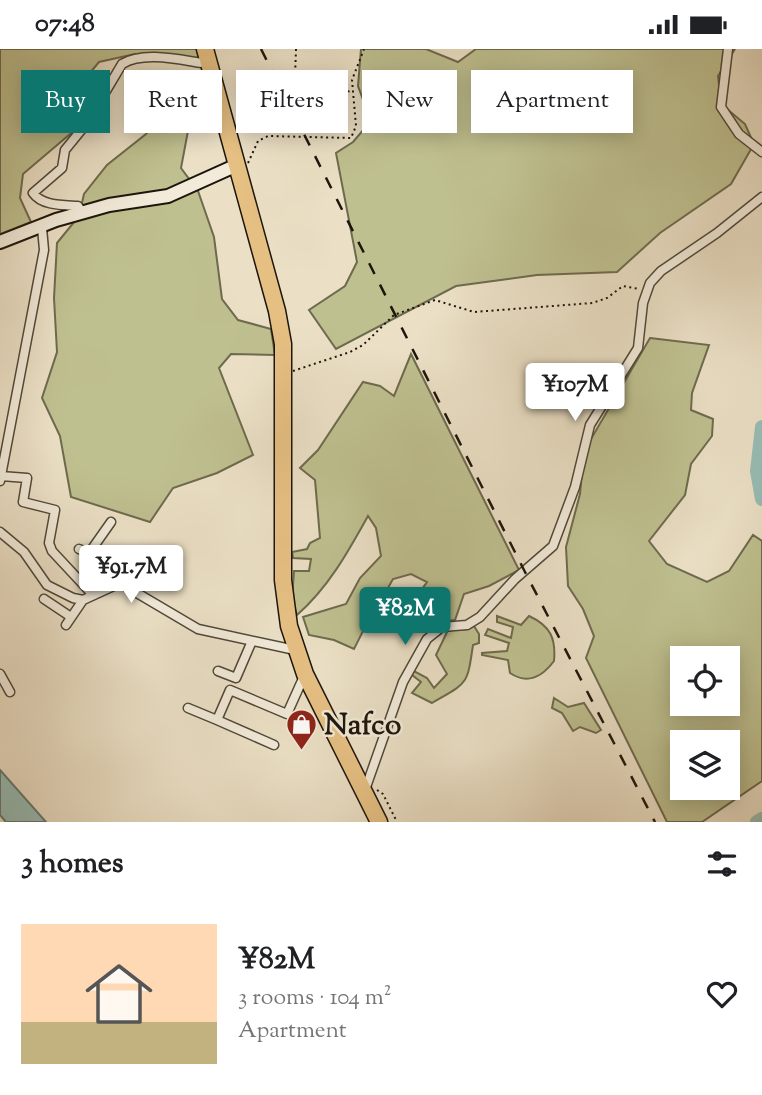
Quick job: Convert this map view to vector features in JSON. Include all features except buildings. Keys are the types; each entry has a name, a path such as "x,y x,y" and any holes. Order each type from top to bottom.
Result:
{"highway":[{"path":"207,57 277,311 285,372 284,587 295,650 305,674 387,822"},
{"path":"367,787 379,822"}],"street":[{"path":"728,49 721,107 739,134 762,152"},
{"path":"82,212 78,206 59,205 36,198 33,193 62,168 65,150 87,123 122,64 131,59 207,57"},
{"path":"0,242 82,212 168,196 238,170"},
{"path":"367,787 403,682 426,639 442,627 467,625 480,617 515,579 553,546 575,487 590,425 638,348 646,290 661,271 717,233 762,197"},
{"path":"42,228 44,250 1,478 27,478 23,502 55,510 49,543 52,551 93,595"},
{"path":"93,555 92,549 111,522"},
{"path":"0,532 24,552 47,585 83,600"},
{"path":"79,549 93,555 120,583 198,629 295,650"},
{"path":"44,599 69,621 83,600 120,583"},
{"path":"218,671 236,678 252,641"},
{"path":"0,674 10,692"},
{"path":"217,720 230,689 287,714 305,674"},
{"path":"188,708 274,745"}],"path":[{"path":"296,49 295,77 352,92"},
{"path":"238,170 258,141 268,135 351,138 356,126 352,92 355,69 364,49"},
{"path":"285,372 350,352 363,345 394,315 435,300 474,312 592,303 607,298 623,286 646,290"},
{"path":"367,787 383,794 397,822"}],"green space":[{"path":"0,49 197,49 200,60 135,54 99,62 92,70 21,70 21,133 71,133 23,174 20,198 31,222 0,234"},
{"path":"361,49 426,49 458,62 476,49 735,49 718,76 721,104 745,124 754,144 731,184 660,233 617,272 537,275 456,286 336,349 309,310 345,286 357,262 336,153 353,142 362,132 457,133 457,70 362,70 362,97 358,86"},
{"path":"188,133 181,168 198,191 214,237 222,299 238,320 271,329 275,355 231,354 219,368 253,455 217,473 173,488 150,522 71,497 60,436 42,398 57,352 54,298 57,243 79,216 84,194 107,165 146,134"},
{"path":"650,338 709,345 692,393 691,410 713,419 712,436 691,464 685,495 649,541 667,564 707,582 729,571 753,535 762,541 762,781 740,796 740,730 670,730 670,800 734,800 702,822 667,822 586,658 594,636 583,609 568,586 566,547 580,494 584,451"},
{"path":"411,354 519,570 489,586 464,594 455,620 435,622 441,609 417,596 427,582 411,574 393,579 376,609 380,620 378,632 363,631 354,649 334,640 309,635 303,617 346,604 360,578 381,556 376,528 368,516 328,581 297,615 292,599 294,571 309,571 311,559 293,558 292,552 307,549 310,543 320,538 315,480 300,468 318,450 363,382 380,386 394,396"},
{"path":"497,616 521,625 529,616 547,629 553,640 554,661 540,675 529,679 517,677 510,673 508,660 482,655 507,651 509,643 485,635 488,629 511,638 513,627 497,622"},
{"path":"474,626 479,634 479,643 473,645 464,681 432,703 412,693 421,682 412,675 414,671 427,678 434,688 447,674 436,655 448,630"},
{"path":"554,698 568,707 584,703 601,730 596,733 580,727 573,731 562,713 552,708"}],"water":[{"path":"0,770 46,822 6,822 0,815"}],"waterway":[{"path":"762,427 757,471 762,499"},
{"path":"757,822 762,819"}],"railway":[{"path":"261,49 525,572 655,822"}],"place":[{"name":"Nafco","path":"301,751"}]}
